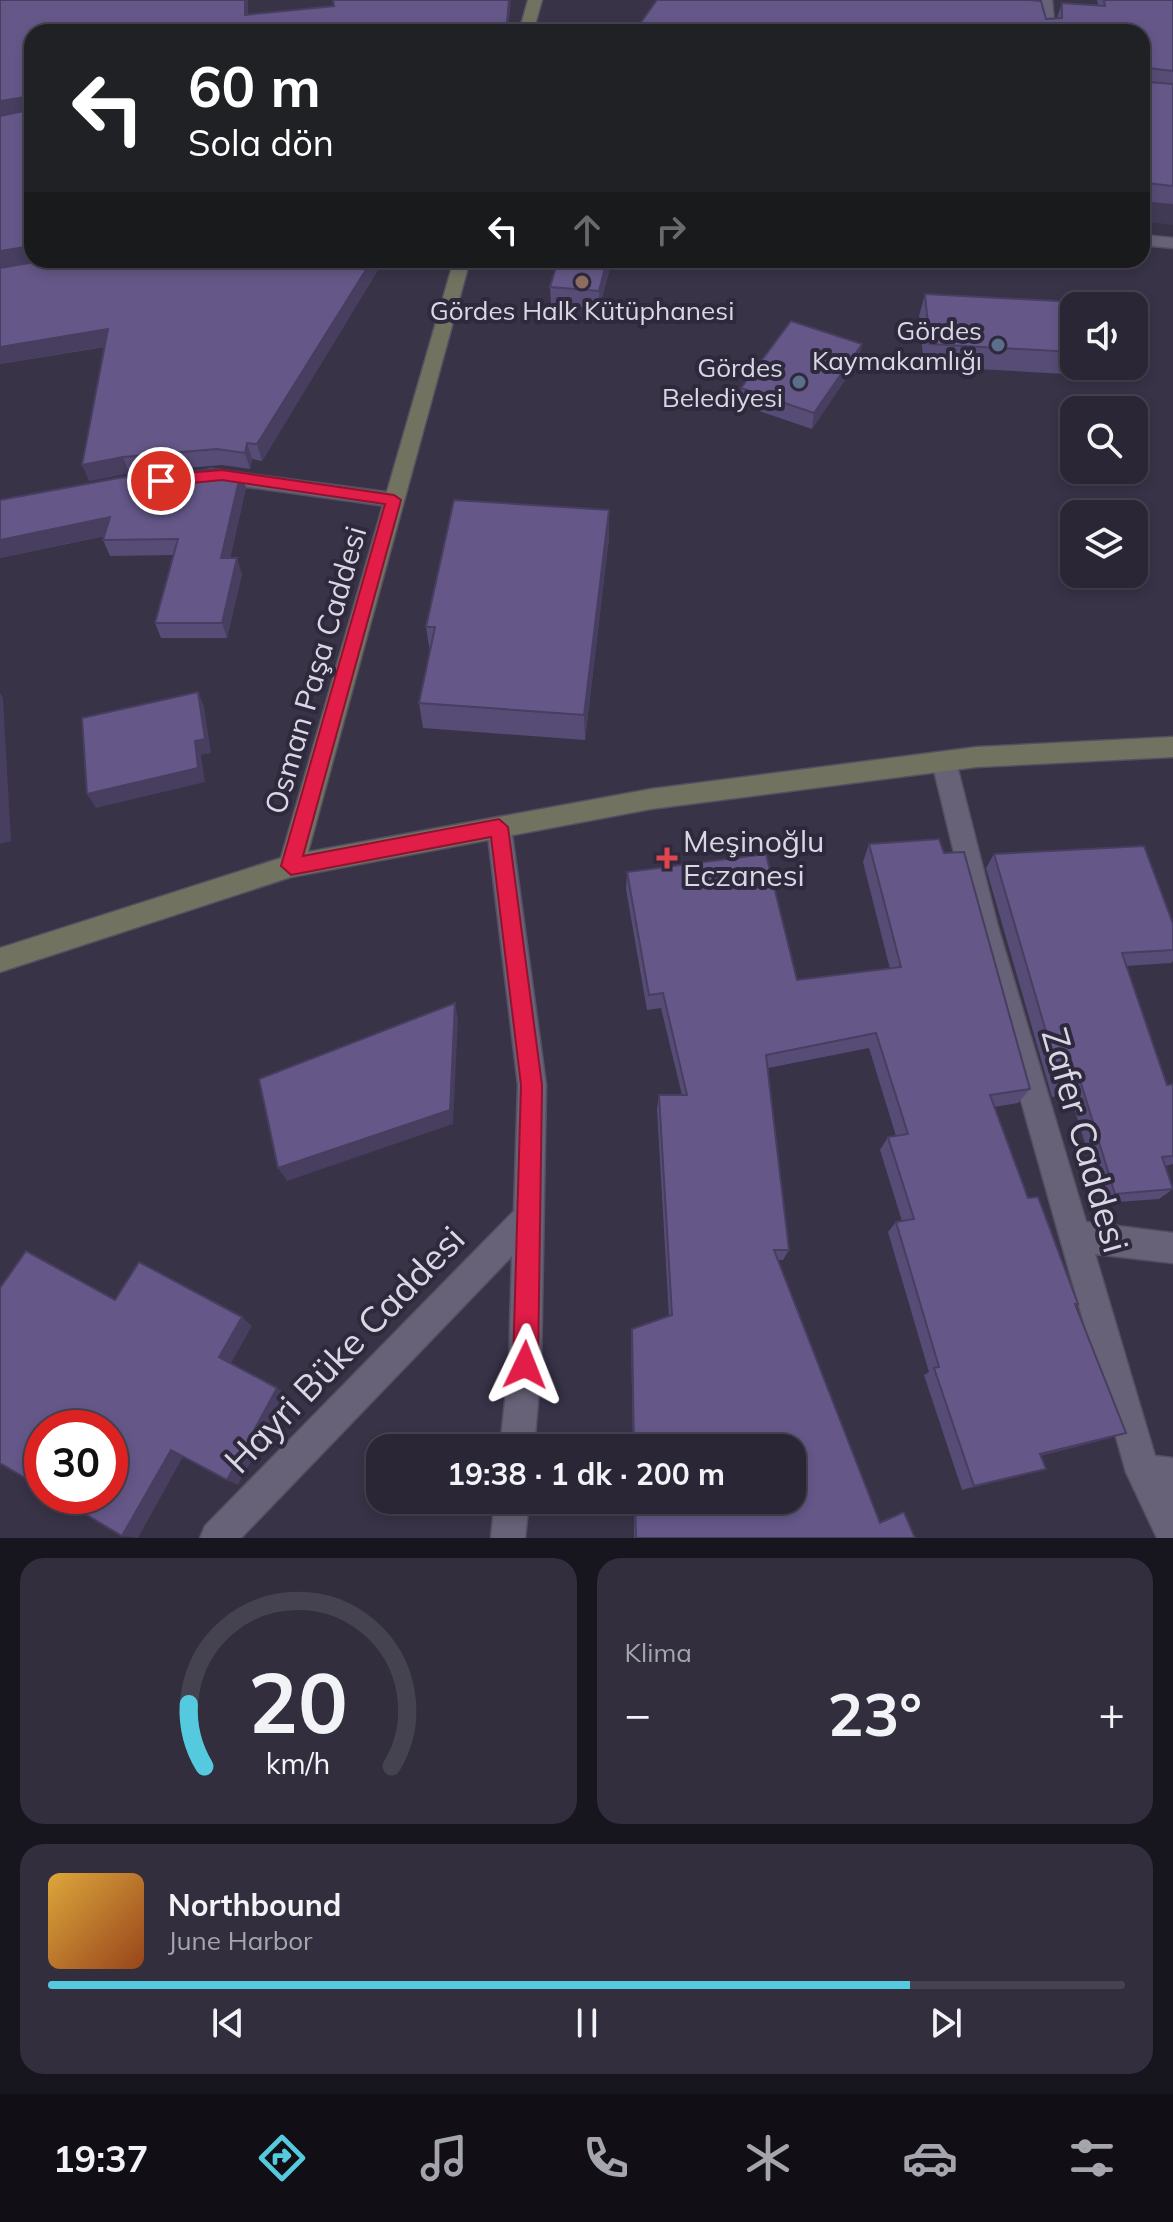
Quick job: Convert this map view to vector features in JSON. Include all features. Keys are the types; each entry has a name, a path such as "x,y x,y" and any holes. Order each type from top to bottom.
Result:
{"main road":[{"path":"528,24 535,0"},
{"name":"Osman Paşa Caddesi","path":"291,866 460,268"},
{"path":"0,960 291,866 651,799 977,757 1173,747"}],"street":[{"path":"1045,0 1047,24"},
{"path":"1150,241 1173,243"},
{"path":"191,478 222,475 394,500"},
{"name":"Zafer Caddesi","path":"944,762 985,927 1074,1236 1158,1473 1173,1533"},
{"path":"499,827 532,1085 525,1365 518,1434"},
{"name":"Hayri Büke Caddesi","path":"217,1538 529,1217"},
{"path":"1074,1236 1173,1248"},
{"path":"508,1538 511,1514"}],"shaded area":[{"path":"1150,99 1173,102 1173,225 1150,222"}],"building":[{"path":"0,0 245,0 245,15 334,6 333,0 509,0 507,24 24,24 24,97 0,101"},
{"path":"657,0 1030,0 1041,1 1046,19 1062,18 1062,3 1105,6 1104,0 1173,0 1173,71 1150,68 1150,24 640,24"},
{"path":"1150,82 1173,84 1173,186 1150,183"},
{"path":"24,111 24,247 0,251 0,116"},
{"path":"24,264 24,268 367,268 257,444 247,443 245,453 217,449 123,457 82,465 108,329 0,347 0,268"},
{"path":"556,268 605,268 599,291 550,287"},
{"path":"925,294 1060,301 1060,351 930,344"},
{"name":"Gördes Belediyesi","path":"791,321 862,344 814,413 741,388"},
{"path":"217,469 241,472 221,558 237,558 222,623 155,623 178,539 103,540 110,517 0,540 0,500 124,477"},
{"path":"454,500 609,510 584,715 419,703 435,627 426,627"},
{"path":"198,692 205,739 195,741 198,768 87,794 82,718"},
{"path":"939,839 944,853 964,852 1030,1089 990,1095 1028,1198 1038,1197 1078,1304 1075,1304 1126,1433 1040,1454 1046,1469 974,1486 934,1368 939,1367 896,1222 914,1219 888,1137 908,1134 876,1033 766,1055 789,1250 774,1250 880,1523 904,1512 915,1538 636,1538 635,1514 806,1514 806,1434 634,1434 632,1329 672,1315 659,1095 687,1095 663,993 649,995 627,872 766,854 797,980 901,967 869,844"},
{"path":"1144,846 1173,924 1173,950 1122,953 1167,1085 1173,1084 1173,1156 1162,1157 1173,1189 1115,1194 1081,1083 1062,1086 994,854"},
{"path":"455,1003 450,1110 278,1168 259,1079"},
{"path":"26,1251 115,1300 139,1262 242,1317 219,1357 277,1388 227,1480 171,1450 122,1536 85,1514 128,1514 128,1410 24,1410 24,1477 0,1463 0,1288"}],"place":[{"name":"Gördes Halk Kütüphanesi","path":"582,282"},
{"name":"Gördes Kaymakamlığı","path":"998,345"},
{"name":"Gördes Belediyesi","path":"799,382"},
{"name":"Meşinoğlu Eczanesi","path":"667,858"}],"route":[{"path":"161,481 222,475 394,500 291,866 499,827 532,1085 525,1365"}]}
